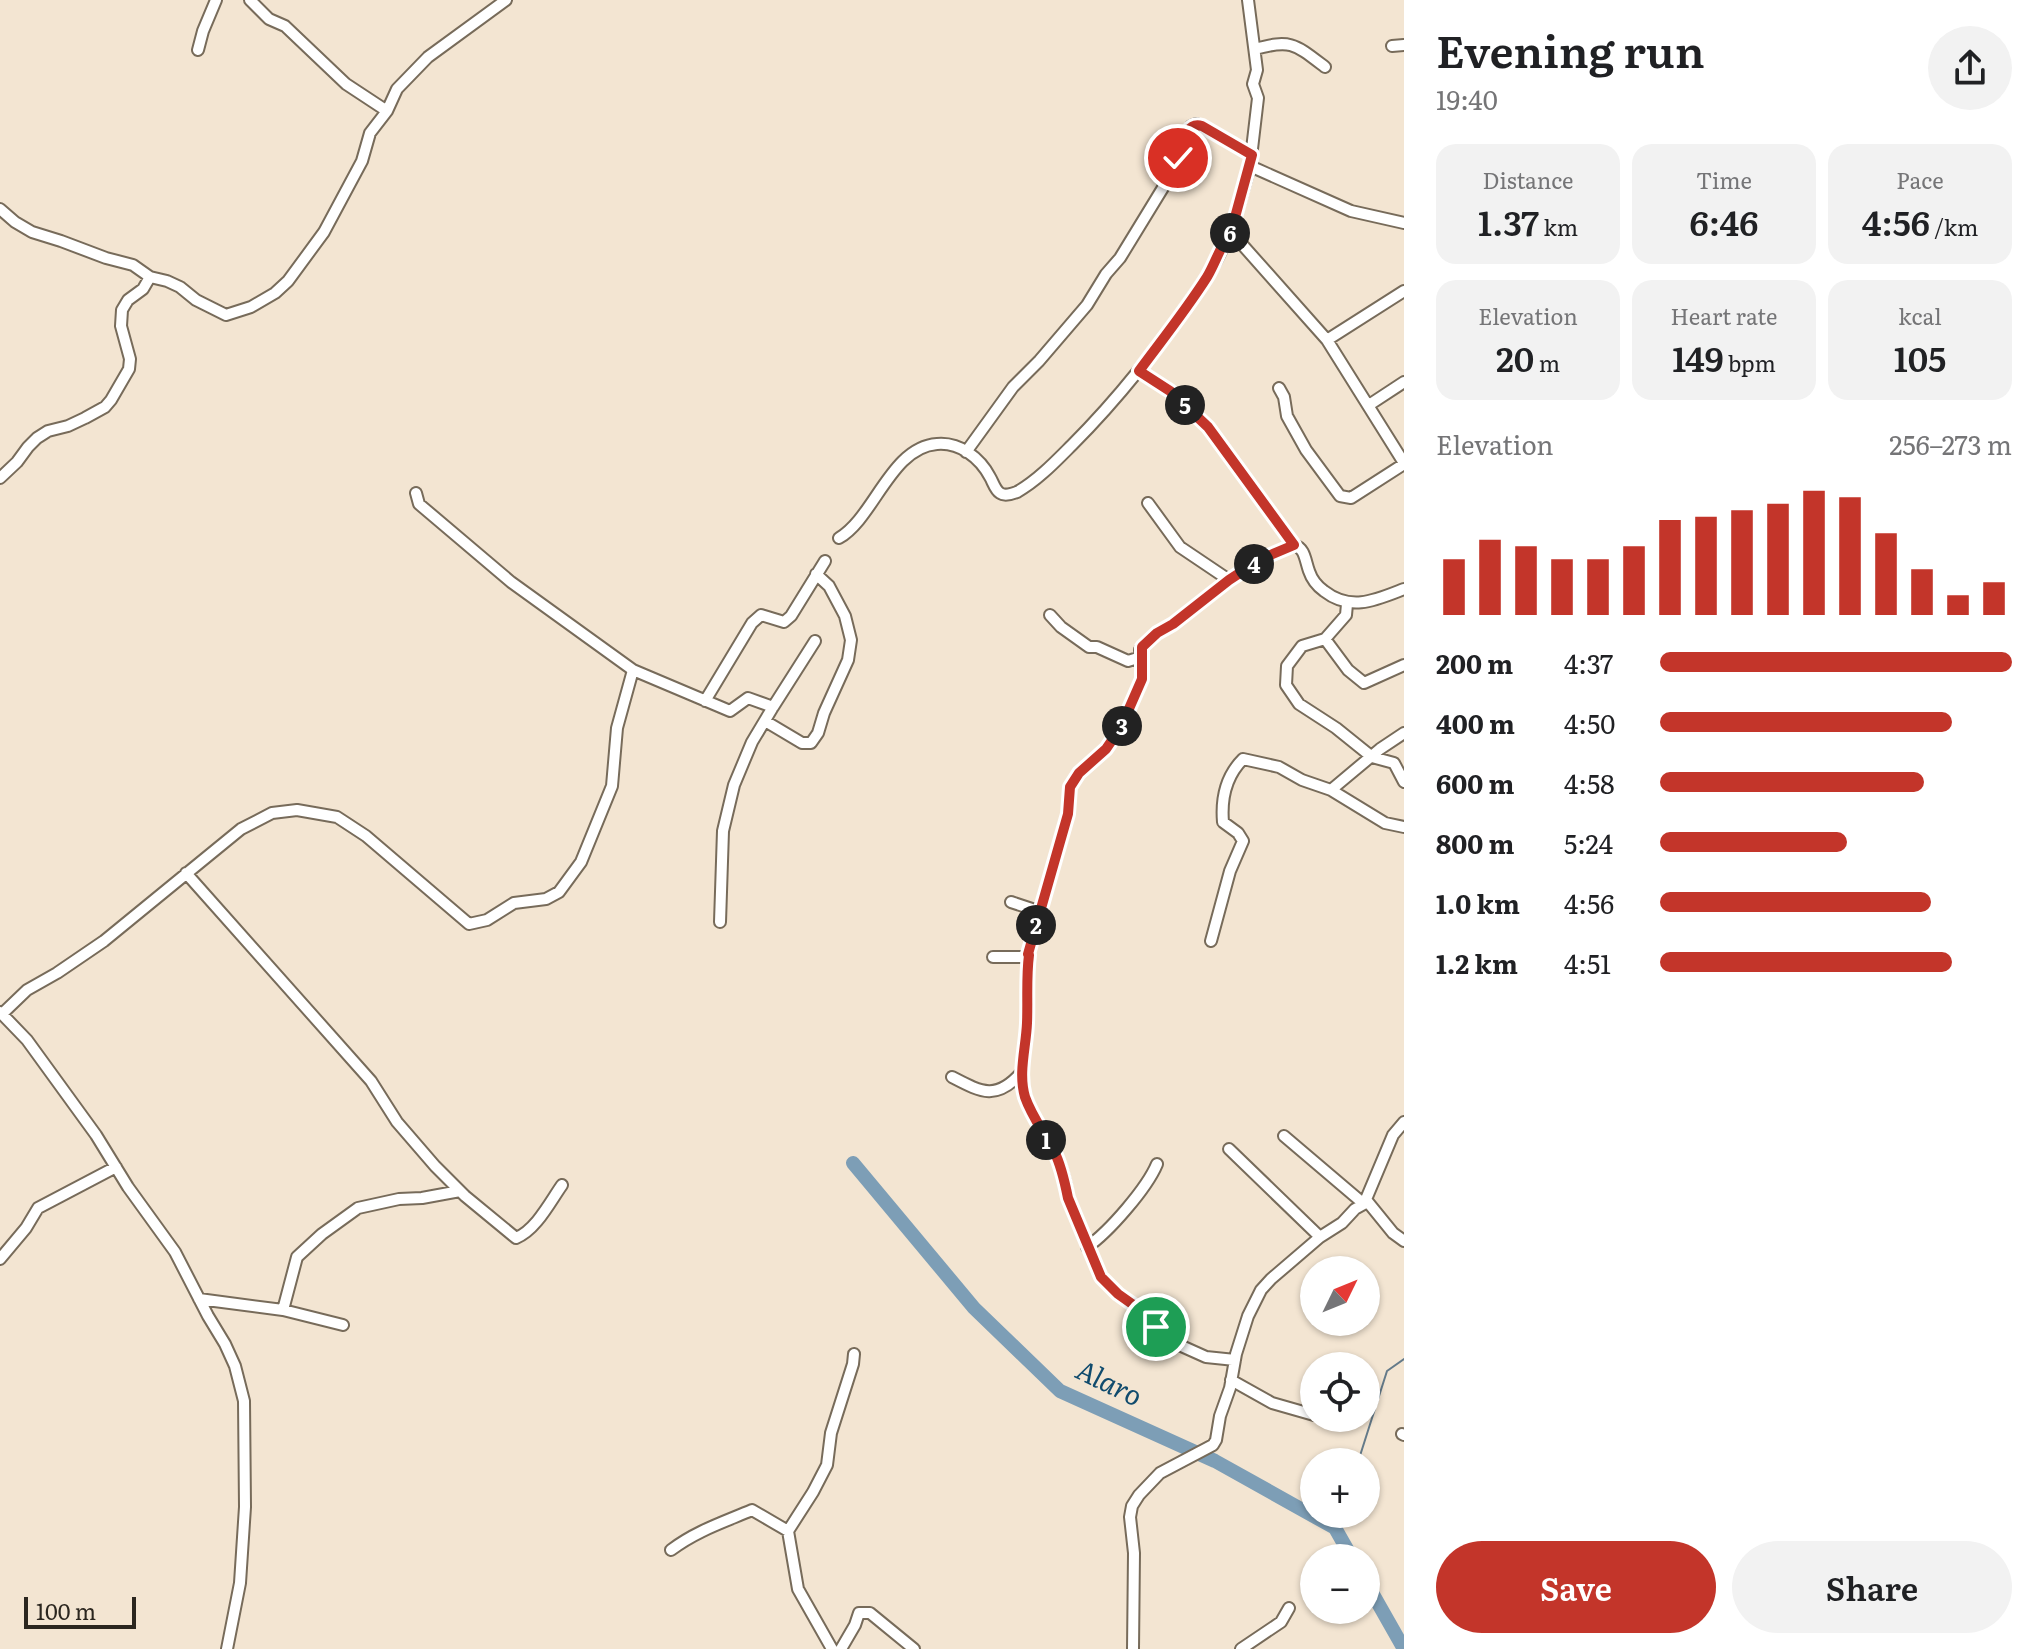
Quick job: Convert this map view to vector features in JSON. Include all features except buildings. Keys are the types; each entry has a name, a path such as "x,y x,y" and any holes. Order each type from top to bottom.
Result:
{"street":[{"path":"198,50 216,0"},
{"path":"250,0 269,19 285,26 346,84 387,111"},
{"path":"0,209 32,232 133,265 150,277 180,287 196,300 226,315 251,307 288,281 324,232 362,161 370,133 387,111 397,89 428,57 506,0"},
{"path":"839,538 862,517 894,470 917,451 936,444 957,446 976,458 998,492 1003,495 1015,493 1063,454 1094,422 1178,320 1209,274 1231,232 1251,160 1258,98 1253,84 1257,70 1248,0"},
{"path":"1255,49 1279,42 1292,45 1325,67"},
{"path":"1392,46 1404,45"},
{"path":"966,452 1013,387 1087,305 1120,258 1172,173 1191,126 1202,126 1251,160 1351,211 1404,223"},
{"path":"1231,232 1327,340 1404,464 1351,498 1340,496 1306,450 1287,416 1279,388"},
{"path":"0,478 37,438 85,418 111,400 129,369 130,359 121,326 122,310 128,300 143,289 150,277"},
{"path":"1327,340 1360,313 1404,291"},
{"path":"1139,371 1170,391 1208,427 1294,545"},
{"path":"1369,405 1404,382"},
{"path":"416,493 419,504 511,582 633,670 730,711 748,698 773,707"},
{"path":"1148,503 1180,547 1229,580"},
{"path":"1235,1360 1206,1357 1177,1344 1101,1277 1068,1198 1055,1153 1033,1118 1024,1094 1021,1073 1026,1032 1028,954 1068,814 1070,787 1079,773 1106,749 1121,727 1142,679 1140,650 1145,643 1229,580 1261,559 1294,545 1299,545 1302,550 1317,585 1347,604 1361,603 1404,589"},
{"path":"705,701 752,623 761,615 784,622 800,603 825,561"},
{"path":"765,721 802,743 811,743 848,660 851,640 845,616 829,586 816,574"},
{"path":"1347,604 1346,615 1325,639 1302,646 1287,666 1286,685 1299,704 1372,757 1394,763 1404,782"},
{"path":"1050,615 1089,647 1097,647 1128,661 1141,657"},
{"path":"1325,639 1348,670 1364,683 1404,665"},
{"path":"720,922 723,831 734,785 752,742 815,641"},
{"path":"227,1649 240,1583 245,1507 244,1401 235,1366 175,1252 27,1040 1,1013 27,990 104,941 241,829 272,813 297,810 337,817 366,836 469,924 487,920 514,903 546,899 559,892 581,862 612,786 617,728 633,670"},
{"path":"1331,790 1404,733"},
{"path":"1211,941 1230,871 1243,841 1223,822 1222,809 1230,776 1243,759 1279,767 1302,780 1331,790 1385,823 1404,827"},
{"path":"186,873 371,1081 397,1122 460,1191 516,1238 522,1237 538,1219 562,1185"},
{"path":"1011,902 1041,912"},
{"path":"993,957 1022,957 1028,954"},
{"path":"952,1077 978,1091 990,1092 1016,1079 1021,1073"},
{"path":"1133,1649 1132,1506 1160,1473 1213,1445 1248,1316 1261,1290 1320,1237 1366,1203 1393,1135 1404,1122"},
{"path":"1284,1136 1366,1203 1404,1241"},
{"path":"1229,1149 1320,1237"},
{"path":"1087,1247 1099,1239 1134,1198 1154,1173 1157,1164"},
{"path":"0,1259 38,1208 116,1167"},
{"path":"283,1310 297,1257 358,1208 460,1191"},
{"path":"199,1299 283,1310 343,1325"},
{"path":"832,1649 798,1589 788,1531 827,1465 831,1433 854,1354"},
{"path":"1231,1380 1272,1403 1300,1411"},
{"path":"671,1550 714,1525 752,1510 788,1531"},
{"path":"1241,1649 1284,1620 1289,1608"},
{"path":"841,1649 859,1613 870,1613 914,1649"}],"waterway":[{"name":"Alaro","path":"853,1163 974,1308 1060,1391 1215,1461 1335,1528 1344,1544"},
{"path":"1362,1448 1387,1371 1404,1359"},
{"name":"Alaro","path":"1380,1607 1404,1649"}],"route":[{"path":"1156,1327 1142,1311 1101,1277 1068,1198 1055,1153 1033,1118 1024,1094 1021,1073 1027,1019 1028,954 1068,814 1070,787 1085,766 1106,749 1121,727 1142,679 1140,650 1157,633 1229,580 1261,559 1294,545 1208,427 1170,391 1139,371 1209,274 1231,232 1252,155 1196,124 1186,134 1178,158"}]}
